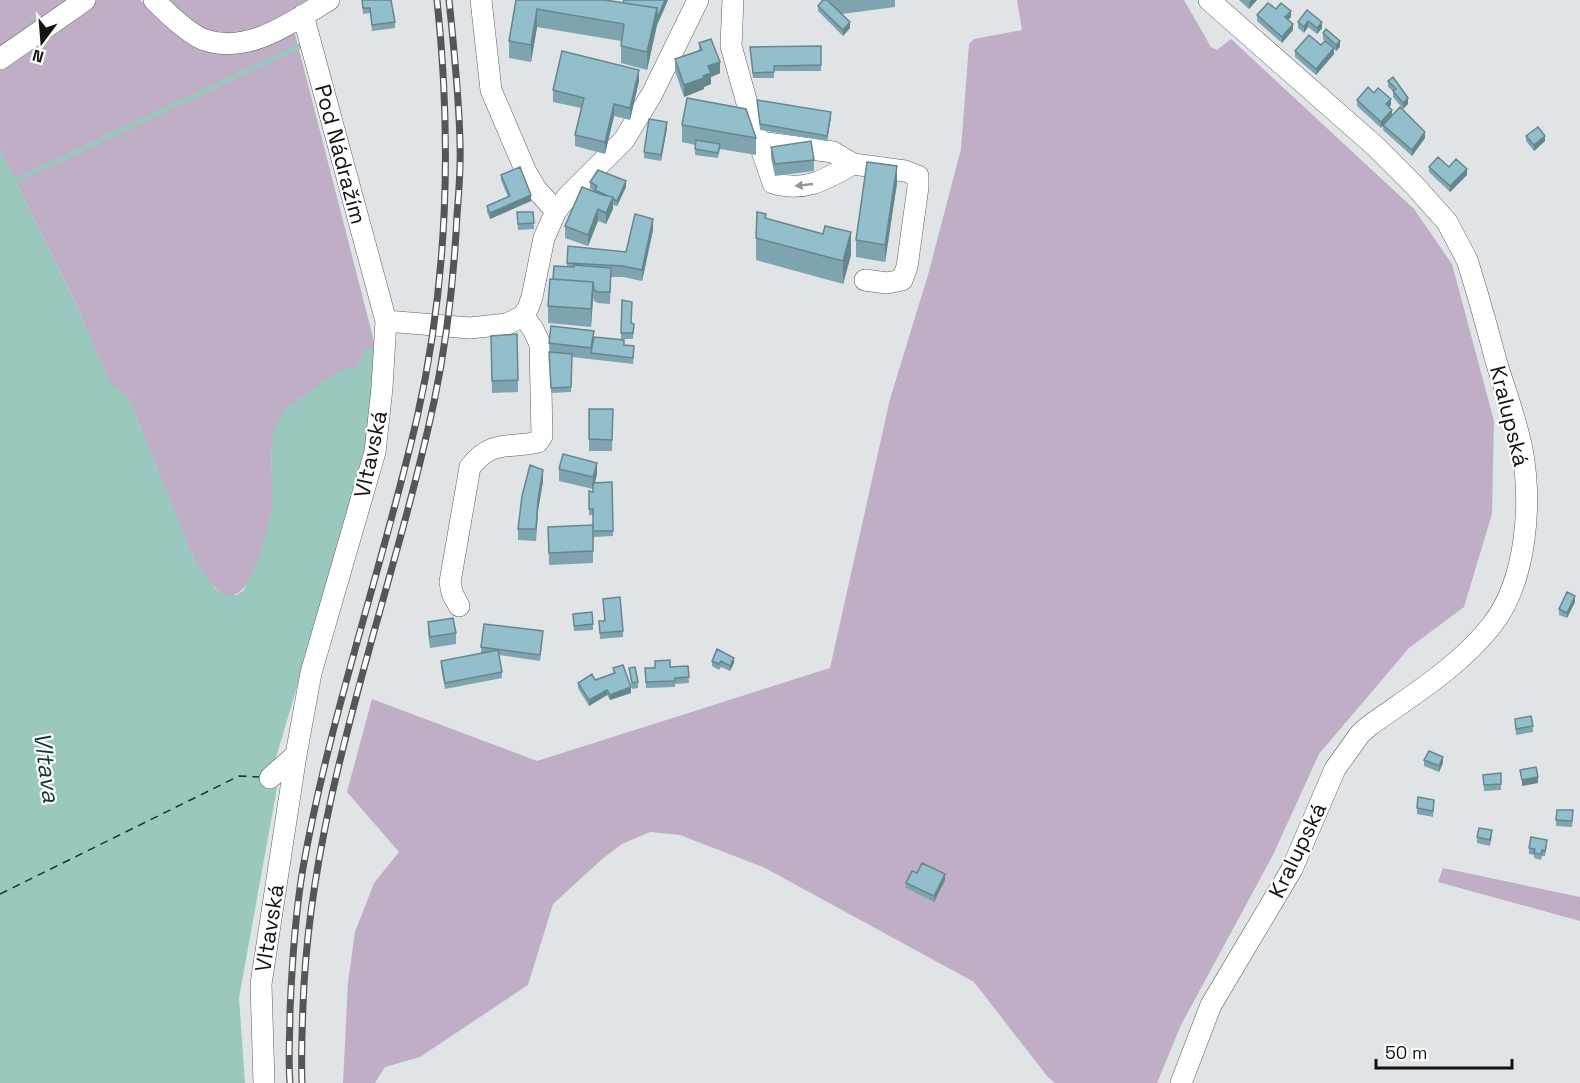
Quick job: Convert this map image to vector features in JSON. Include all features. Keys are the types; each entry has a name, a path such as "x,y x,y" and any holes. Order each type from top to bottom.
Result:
{"street":[{"path":"0,59 85,0"},
{"path":"154,0 168,15 204,39 230,44 254,40 309,7 329,0"},
{"path":"481,0 491,90 525,172 536,189 556,211"},
{"path":"386,321 470,328 507,324 523,316 532,297 544,238 556,211 624,140 652,93 698,0"},
{"path":"733,0 731,46 773,183 785,187 819,183 853,164"},
{"name":"Kralupská","path":"1180,1083 1211,1005 1292,869 1335,769 1360,734 1457,662 1486,633 1500,615 1510,596 1519,565 1526,508 1521,445 1467,260 1447,222 1375,146 1209,0"},
{"name":"Pod Nádražím","path":"309,7 386,321"},
{"path":"760,145 767,143 832,152 853,164 905,171 918,176 907,267 902,280 887,283 865,280"},
{"path":"459,606 452,593 450,582 470,467 481,454 500,447 538,442 542,436 540,344 523,316"},
{"name":"Vltavská","path":"264,1083 261,984 296,755 311,673 375,452 386,321"},
{"path":"270,778 296,755"}],"shaded area":[{"path":"0,0 140,0 161,20 200,50 230,54 251,50 294,30 376,349 362,358 356,367 271,450 273,495 270,521 255,570 247,584 237,594 226,595 214,587 195,560 129,399 109,381 74,300 0,149"},
{"path":"166,0 312,0 253,34 207,34"},
{"path":"1017,0 1184,0 1211,47 1217,50 1231,39 1414,209 1452,264 1494,421 1492,514 1464,607 1409,648 1319,754 1273,855 1181,1025 1157,1083 1055,1083 1047,1076 974,982 765,868 680,835 650,832 622,844 553,904 528,985 420,1057 385,1067 375,1083 343,1083 348,982 355,932 374,883 399,852 347,792 372,699 537,761 830,668 890,399 928,275 961,149 969,44 974,39 1022,30"},
{"path":"1443,868 1580,897 1580,921 1438,882"}],"water":[{"name":"Vltava","path":"0,149 74,300 109,380 129,399 194,558 215,589 225,595 237,595 244,590 260,555 272,508 271,450 274,427 288,406 344,368 356,367 362,358 364,348 376,349 372,402 363,464 270,778 277,788 239,998 245,1083 0,1083"}],"building":[{"path":"362,0 391,0 395,22 372,25 370,8 363,8"},
{"path":"516,0 605,0 657,8 647,52 621,46 624,24 537,9 531,45 509,41"},
{"path":"624,0 665,0 657,19 657,8 623,3"},
{"path":"823,0 827,0 850,22 843,30 818,6"},
{"path":"1268,3 1276,9 1281,3 1291,11 1285,17 1293,24 1282,37 1257,15"},
{"path":"1307,10 1322,22 1317,28 1308,21 1304,27 1298,22"},
{"path":"1326,29 1340,41 1336,45 1323,33"},
{"path":"1309,35 1321,45 1325,41 1334,48 1316,69 1295,51"},
{"path":"711,39 720,62 708,66 711,73 703,76 704,78 684,85 675,59 702,50 699,43"},
{"path":"821,46 821,65 774,66 774,72 753,73 750,47"},
{"path":"562,51 639,70 630,108 614,104 605,142 575,135 584,98 553,90"},
{"path":"1393,77 1408,98 1403,103 1393,91 1396,89 1388,81"},
{"path":"1368,87 1374,93 1378,88 1391,99 1386,104 1392,110 1381,122 1357,100"},
{"path":"687,98 746,109 756,138 682,125"},
{"path":"757,100 831,112 827,136 760,124"},
{"path":"1400,107 1425,132 1412,150 1383,125"},
{"path":"649,119 667,122 661,155 644,152"},
{"path":"1538,127 1545,136 1534,145 1526,136"},
{"path":"696,140 720,144 718,153 695,149"},
{"path":"811,141 814,160 775,164 771,147"},
{"path":"1438,157 1449,167 1456,159 1467,169 1450,186 1429,167"},
{"path":"867,162 897,166 885,245 856,240"},
{"path":"520,167 531,195 490,213 487,206 510,196 501,175"},
{"path":"598,170 626,181 617,201 595,190 597,186 590,182"},
{"path":"582,187 613,197 606,213 598,209 588,235 565,226"},
{"path":"517,212 533,212 534,223 518,224"},
{"path":"757,212 766,214 765,218 823,234 825,226 851,232 843,261 756,238"},
{"path":"635,214 653,219 642,270 623,266 567,263 568,246 626,252"},
{"path":"574,265 611,268 610,292 594,290 593,282 553,279 554,266 574,267"},
{"path":"550,279 593,282 591,309 548,306"},
{"path":"622,300 632,302 633,333 621,333"},
{"path":"551,326 594,331 591,348 549,343"},
{"path":"517,334 518,380 492,381 491,336"},
{"path":"594,337 624,340 624,345 634,346 633,358 591,353"},
{"path":"549,352 572,354 571,387 551,388"},
{"path":"589,409 613,409 612,440 589,439"},
{"path":"563,454 597,463 593,477 559,469"},
{"path":"530,465 543,470 536,529 518,529 522,496"},
{"path":"612,482 613,531 593,531 593,509 589,509 589,491 593,492 593,483"},
{"path":"593,525 593,551 549,553 548,527"},
{"path":"1567,592 1575,596 1567,613 1559,609"},
{"path":"620,597 623,631 600,633 599,621 605,621 603,599"},
{"path":"592,612 593,624 574,626 573,614"},
{"path":"453,618 456,633 430,637 428,622"},
{"path":"484,624 543,631 540,655 481,647"},
{"path":"717,649 734,658 730,666 721,661 719,664 712,661"},
{"path":"498,650 502,672 445,683 441,661"},
{"path":"670,660 670,667 688,666 689,677 675,678 675,681 646,682 645,668 655,668 655,661"},
{"path":"623,665 631,687 610,695 607,690 589,700 578,683 592,674 595,680 615,673 613,668"},
{"path":"635,667 638,682 632,683 629,668"},
{"path":"1531,716 1533,726 1516,729 1515,719"},
{"path":"1429,751 1443,757 1439,766 1424,760"},
{"path":"1536,767 1538,777 1522,780 1520,770"},
{"path":"1501,773 1501,784 1484,785 1483,775"},
{"path":"1418,797 1434,800 1433,811 1417,808"},
{"path":"1557,810 1573,810 1572,821 1556,820"},
{"path":"1479,828 1492,830 1490,840 1477,837"},
{"path":"1531,837 1547,840 1545,851 1542,850 1541,854 1534,853 1535,849 1529,848"},
{"path":"922,863 945,874 934,896 906,883 912,871 917,873"}],"waterway":[{"path":"16,180 300,46"}],"ferry route":[{"path":"0,894 239,776 260,777"}],"railway":[{"path":"290,1083 292,975 303,868 327,754 417,418 435,315 441,262 445,158 445,105 437,0"},
{"path":"302,1083 303,1006 309,928 320,852 355,701 416,477 439,379 446,332 454,262 460,161 457,89 449,0"}]}
